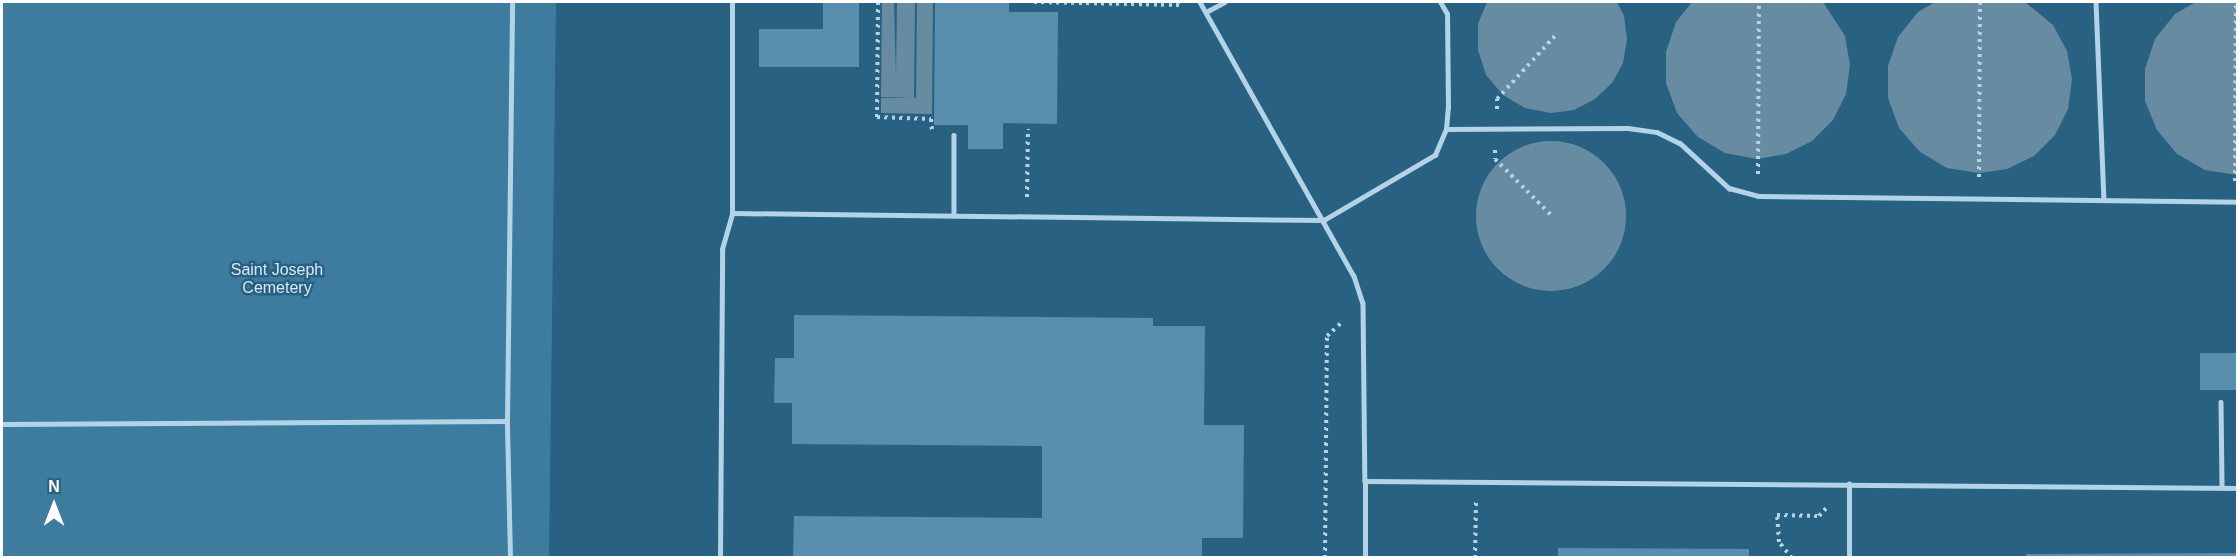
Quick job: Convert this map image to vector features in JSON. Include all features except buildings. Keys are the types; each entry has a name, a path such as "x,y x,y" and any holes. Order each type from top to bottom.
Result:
{"lane":[{"path":"510,558 507,421 512,2"},
{"path":"720,558 722,249 732,213 732,2"},
{"path":"1206,12 1225,2"},
{"path":"732,213 1324,220 1435,155 1446,129 1447,15 1440,2"},
{"path":"2096,2 2104,200"},
{"path":"1201,3 1324,220 1354,276 1363,303 1365,558"},
{"path":"1446,129 1628,128 1657,132 1680,143 1729,188 1758,196 2236,202"},
{"path":"954,135 954,215"},
{"path":"2221,402 2222,488"},
{"path":"2,424 507,421"},
{"path":"1365,482 2238,488"},
{"path":"1849,558 1850,484"}],"path":[{"path":"878,2 877,117 931,119 932,136 954,135"},
{"path":"1034,2 1201,3"},
{"path":"1758,196 1759,2"},
{"path":"1978,199 1980,2"},
{"path":"2236,2 2236,202"},
{"path":"1497,99 1555,36"},
{"path":"1026,217 1028,129"},
{"path":"1495,159 1553,217"},
{"path":"1325,558 1328,336 1363,303"},
{"path":"1475,558 1476,482"},
{"path":"1792,558 1779,542 1777,515 1819,516 1850,484"}],"green space":[{"name":"Saint Joseph Cemetery","path":"2,2 556,2 549,557 2,557"}],"shaded area":[{"path":"882,2 894,2 896,78 897,2 915,2 914,98 881,97"},
{"path":"917,2 933,2 932,114 881,113 881,98 916,98"},
{"path":"1487,2 1617,2 1624,16 1627,39 1623,63 1612,83 1595,99 1574,110 1551,113 1525,108 1503,95 1486,75 1478,50 1478,24"},
{"path":"1692,2 1823,2 1845,36 1850,65 1846,94 1833,120 1812,141 1786,154 1757,159 1725,153 1698,137 1677,113 1666,83 1666,52 1676,22"},
{"path":"1935,2 2025,2 2053,25 2067,51 2072,79 2068,109 2055,135 2034,156 2007,169 1979,173 1947,168 1920,152 1899,128 1888,98 1888,66 1898,37 1918,12"},
{"path":"2196,2 2237,2 2237,175 2205,170 2177,154 2157,130 2145,101 2145,69 2155,39 2175,14"},
{"path":"1551,141 1580,147 1604,163 1620,187 1626,216 1620,245 1604,269 1580,285 1551,291 1522,285 1498,269 1482,245 1476,216 1482,187 1498,163 1522,147"}]}
